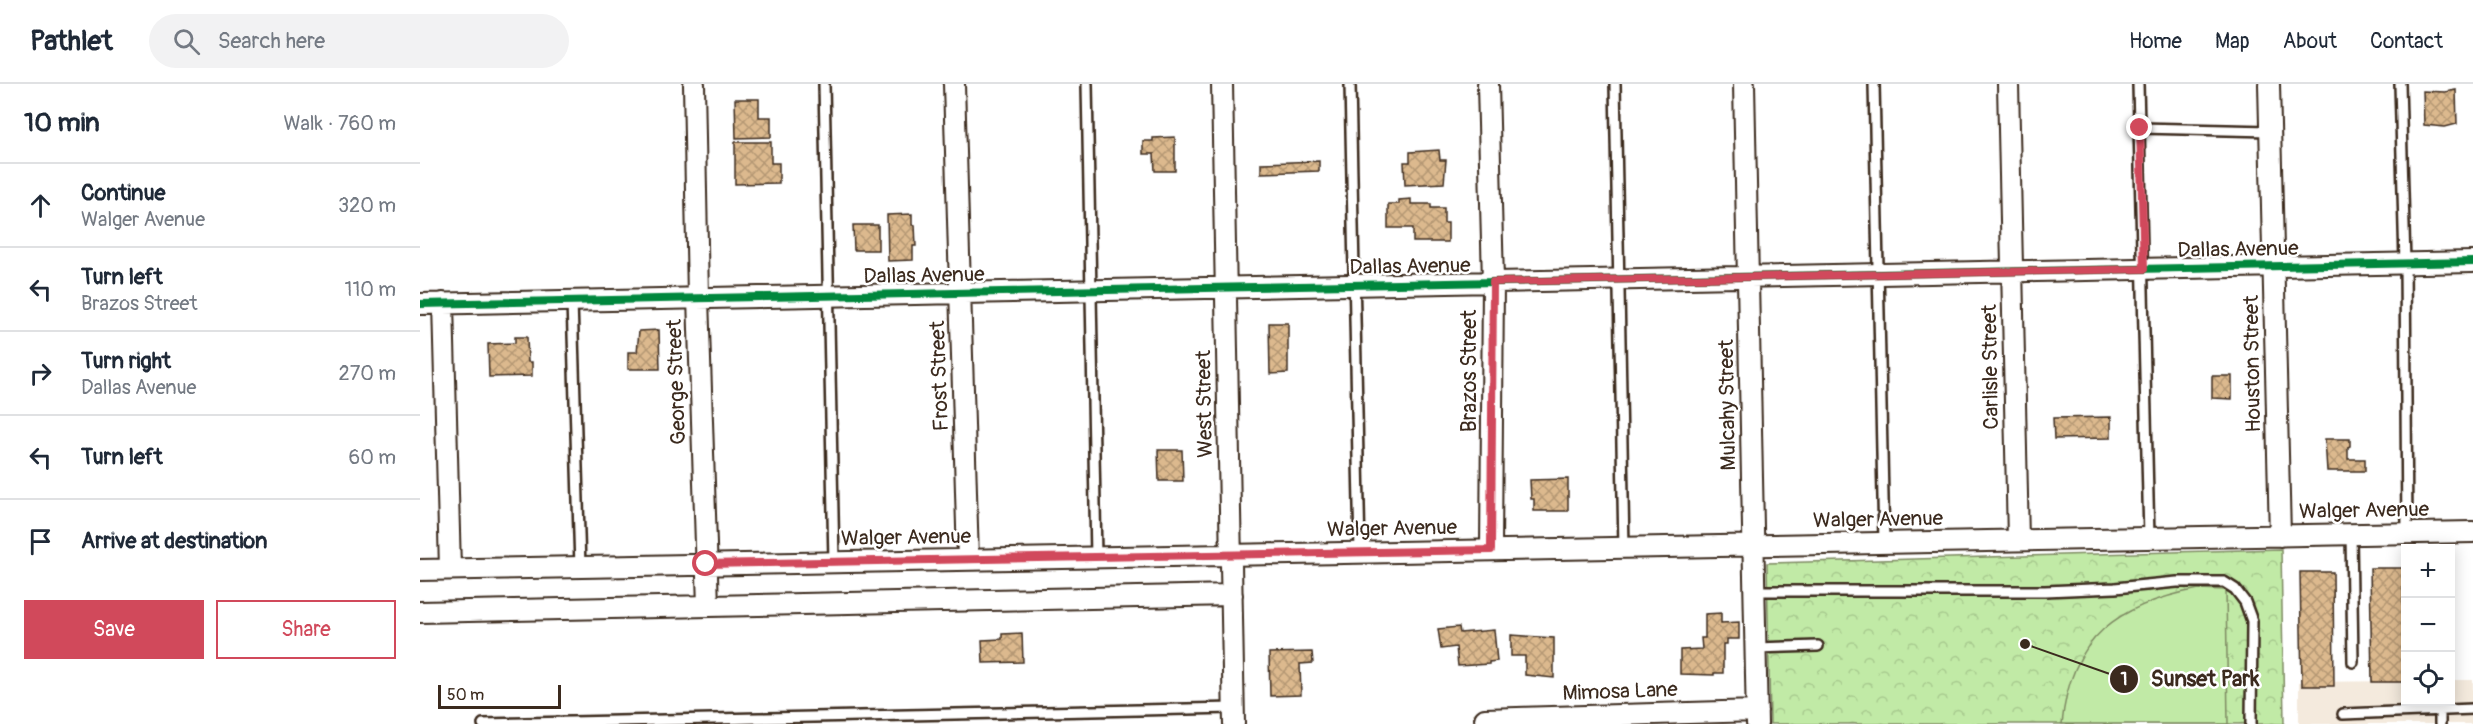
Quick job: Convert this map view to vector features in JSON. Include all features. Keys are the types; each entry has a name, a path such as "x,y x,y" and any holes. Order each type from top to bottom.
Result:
{"street":[{"name":"George Street","path":"694,84 708,606"},
{"name":"Frost Street","path":"954,84 968,560"},
{"name":"West Street","path":"1222,84 1234,716"},
{"name":"Brazos Street","path":"1488,84 1493,282 1491,550"},
{"name":"Mulcahy Street","path":"1744,84 1757,717"},
{"name":"Carlisle Street","path":"2008,84 2018,540"},
{"name":"Houston Street","path":"2269,84 2280,536"},
{"name":"Dallas Avenue","path":"420,304 2473,262"},
{"path":"443,303 450,569"},
{"name":"Walger Avenue","path":"420,570 2473,532"},
{"path":"420,612 1232,595"},
{"name":"Mimosa Lane","path":"1485,719 1757,717"}],"lane":[{"path":"824,84 834,562"},
{"path":"1087,84 1096,557"},
{"path":"1350,84 1360,552"},
{"path":"1615,84 1624,548"},
{"path":"1874,84 1884,543"},
{"path":"2138,84 2149,538"},
{"path":"2400,84 2405,263 2407,533"},
{"path":"2140,128 2270,131"},
{"path":"572,301 580,567"},
{"path":"2351,534 2353,662"},
{"path":"1755,591 2045,591 2177,582 2224,582 2245,602 2252,621 2251,724"},
{"path":"1756,648 1818,646"},
{"path":"2343,714 2473,709"},
{"path":"2440,711 2440,724"},
{"path":"483,724 1234,716"}],"shaded area":[{"path":"2455,680 2473,680 2473,724 2299,724 2299,682 2401,681 2401,706 2455,706"}],"green space":[{"path":"2281,549 2284,724 1770,724 1767,563"},
{"path":"2199,589 2226,590 2228,724 2062,724 2067,694 2075,668 2088,647 2103,630 2122,615 2145,604"}],"building":[{"path":"2456,90 2457,124 2445,127 2424,125 2423,91"},
{"path":"735,99 759,99 759,117 771,117 771,137 736,138"},
{"path":"1175,137 1175,171 1155,171 1154,154 1143,154 1143,141"},
{"path":"735,142 771,142 771,163 779,163 779,183 735,184"},
{"path":"1439,150 1440,160 1446,160 1444,183 1405,185 1404,162 1410,162 1410,152"},
{"path":"1319,161 1319,171 1261,173 1261,163"},
{"path":"1411,199 1411,204 1431,204 1431,208 1444,208 1444,223 1448,223 1448,242 1413,242 1413,228 1388,228 1388,204 1399,204 1399,200"},
{"path":"912,214 916,246 913,246 913,260 888,261 887,215"},
{"path":"853,225 878,225 878,250 854,250"},
{"path":"1269,323 1288,323 1288,373 1270,374"},
{"path":"659,330 660,369 628,369 628,352 637,352 639,331"},
{"path":"515,337 527,337 528,362 532,362 532,376 489,377 488,344 515,343"},
{"path":"2212,376 2232,376 2232,399 2212,398"},
{"path":"2111,417 2111,438 2054,439 2053,418"},
{"path":"2325,439 2350,439 2348,459 2365,459 2365,471 2327,471"},
{"path":"1158,450 1182,450 1183,481 1159,481"},
{"path":"1568,479 1568,511 1534,511 1530,480"},
{"path":"2370,568 2401,568 2401,682 2372,682"},
{"path":"2300,572 2333,572 2334,686 2302,686"},
{"path":"1721,613 1721,623 1739,622 1739,639 1727,639 1727,644 1723,644 1723,673 1680,674 1680,650 1702,649 1701,638 1705,638 1705,614"},
{"path":"1459,627 1460,633 1494,630 1497,661 1489,662 1489,664 1458,666 1456,647 1441,649 1438,629"},
{"path":"1022,633 1023,662 983,663 982,640 1002,639 1002,634"},
{"path":"1511,635 1554,638 1554,678 1525,675 1525,656 1511,656"},
{"path":"1312,652 1313,663 1300,664 1301,695 1270,696 1269,653"}],"cycle path":[{"path":"420,304 2473,262"}],"place":[{"name":"Sunset Park","path":"2025,644"}],"route":[{"path":"706,564 1491,550 1493,282 2144,269 2140,128"}]}
